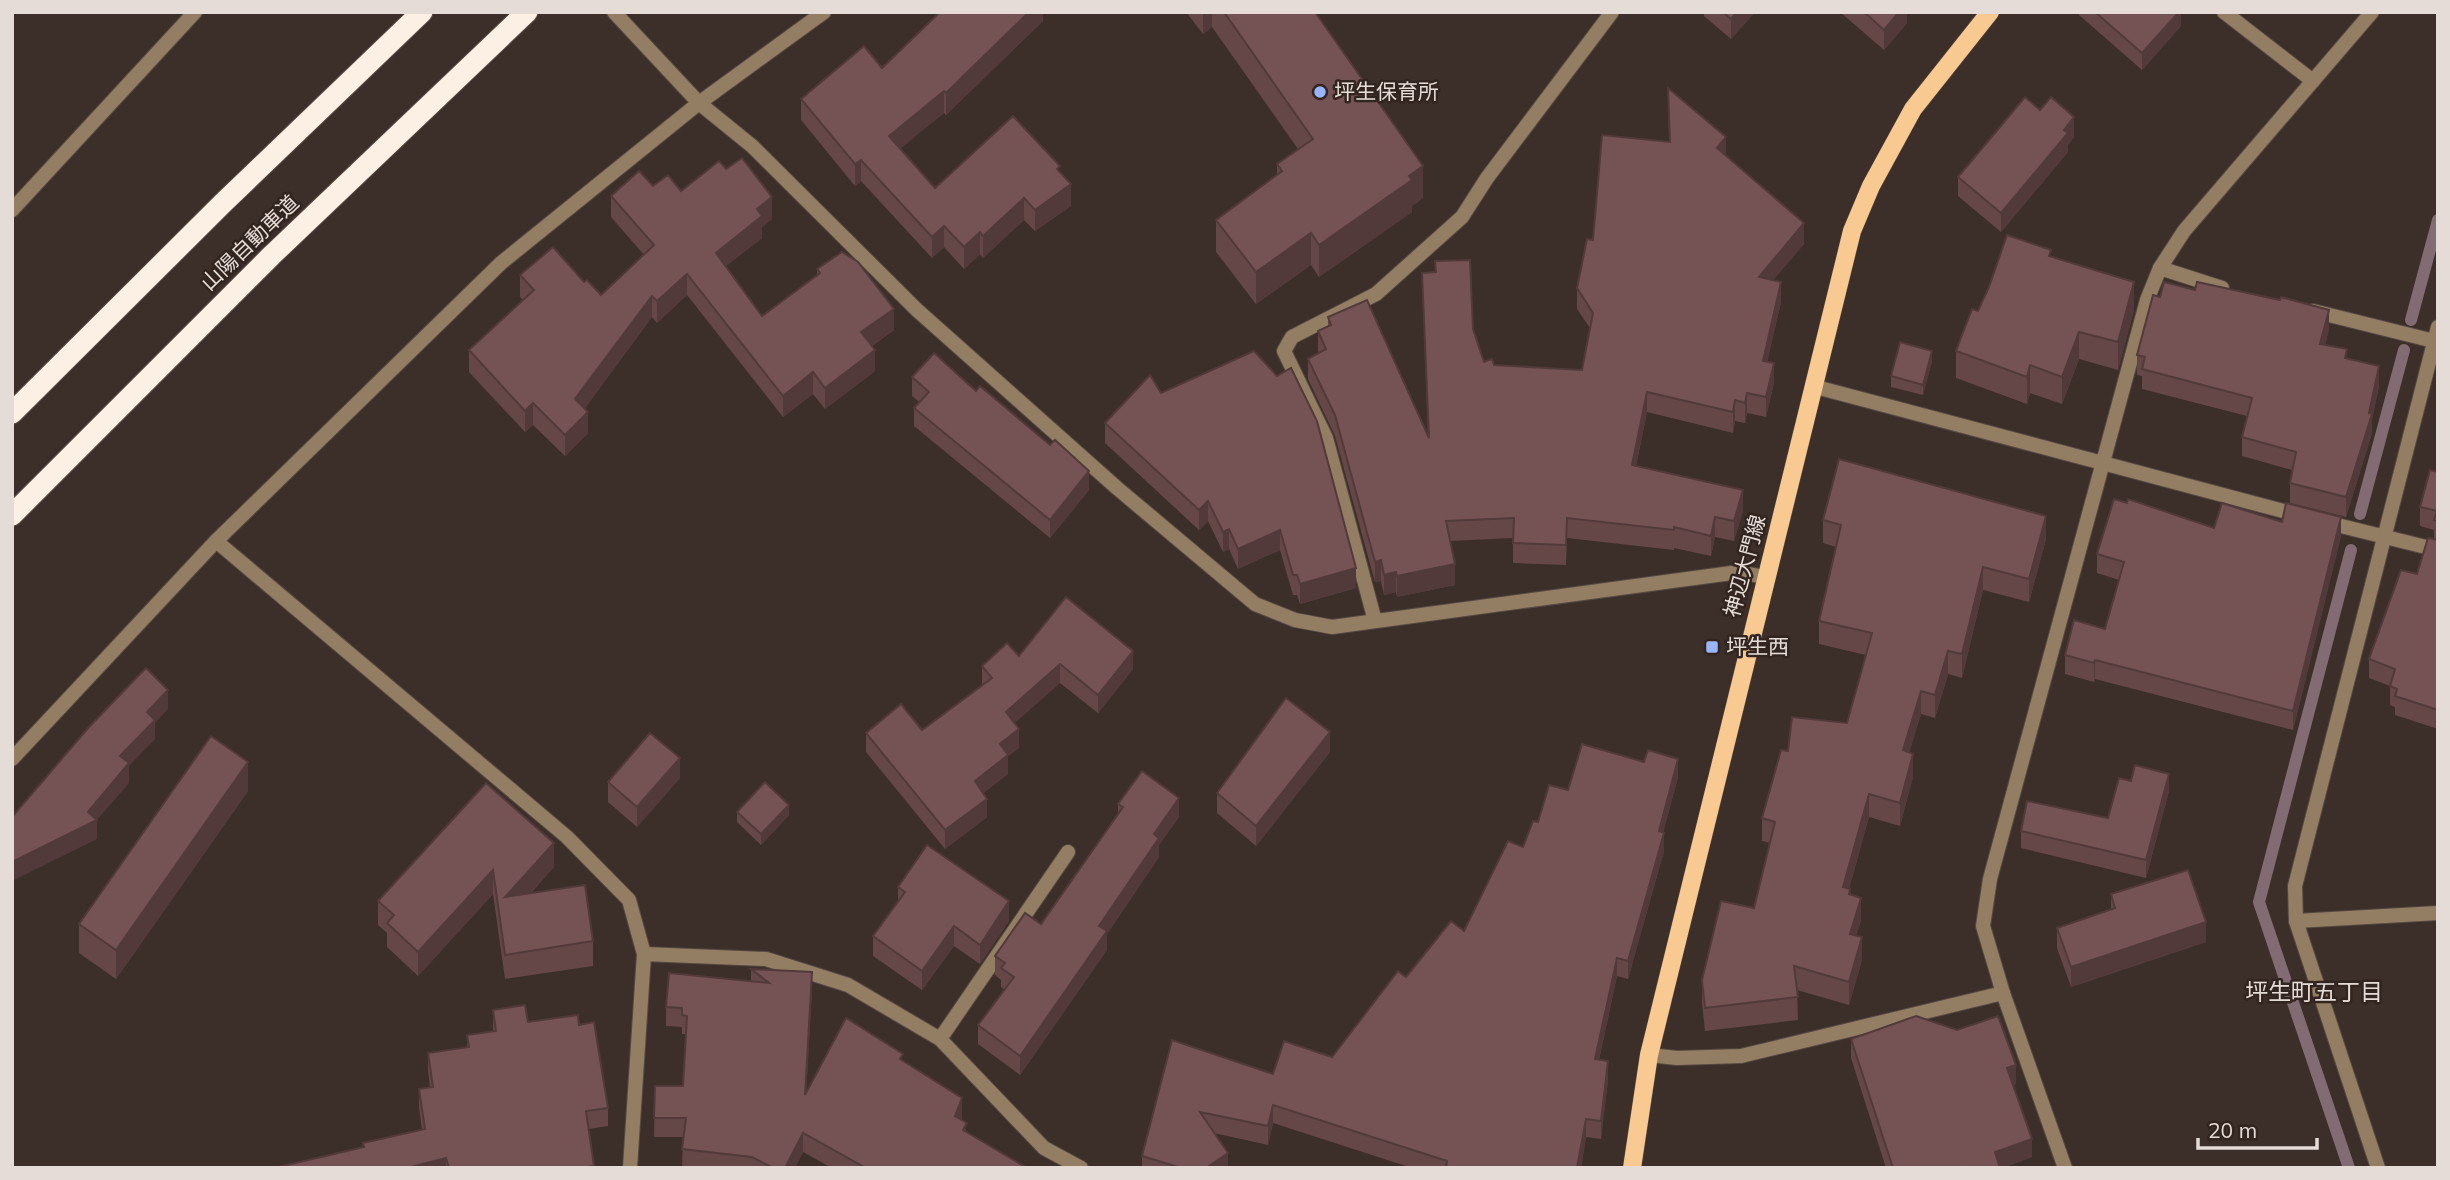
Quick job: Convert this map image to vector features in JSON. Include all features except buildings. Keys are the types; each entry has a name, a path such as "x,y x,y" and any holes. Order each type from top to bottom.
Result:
{"highway":[{"path":"12,413 223,203 422,12"},
{"name":"山陽自動車道","path":"12,515 272,255 527,12"}],"main road":[{"name":"神辺大門線","path":"1632,1168 1649,1055 1764,577 1816,387 1852,231 1871,186 1913,109 1990,12"}],"street":[{"path":"12,210 195,12"},
{"path":"614,12 699,103 752,146 917,310 1116,488 1255,604 1295,620 1332,627 1739,572 1764,577"},
{"path":"12,759 216,541 501,264 699,103 824,12"},
{"path":"1375,621 1325,438 1284,351 1292,337 1376,294 1462,217 1486,178 1612,12"},
{"path":"2224,12 2313,81"},
{"path":"2065,1168 2003,993 1983,926 1990,879 2101,465 2147,300 2160,268 2184,231 2372,12"},
{"path":"2160,268 2233,291"},
{"path":"2300,308 2436,334 2295,886 2295,921 2378,1168"},
{"path":"1816,387 2101,465 2438,550"},
{"path":"216,541 567,837 629,900 644,954 629,1168"},
{"path":"940,1039 1068,852"},
{"path":"2295,921 2438,913"},
{"path":"644,954 766,959 848,985 940,1039 1044,1148 1081,1168"},
{"path":"1649,1055 1677,1058 1741,1056 2003,993"}],"waterway":[{"path":"2411,320 2438,220"},
{"path":"2360,514 2404,350"},
{"path":"2349,1168 2259,902 2351,550"}],"place":[{"name":"坪生保育所","path":"1320,92"},
{"name":"坪生西","path":"1712,647"}],"district":[{"name":"坪生町五丁目","path":"2314,992"}]}
